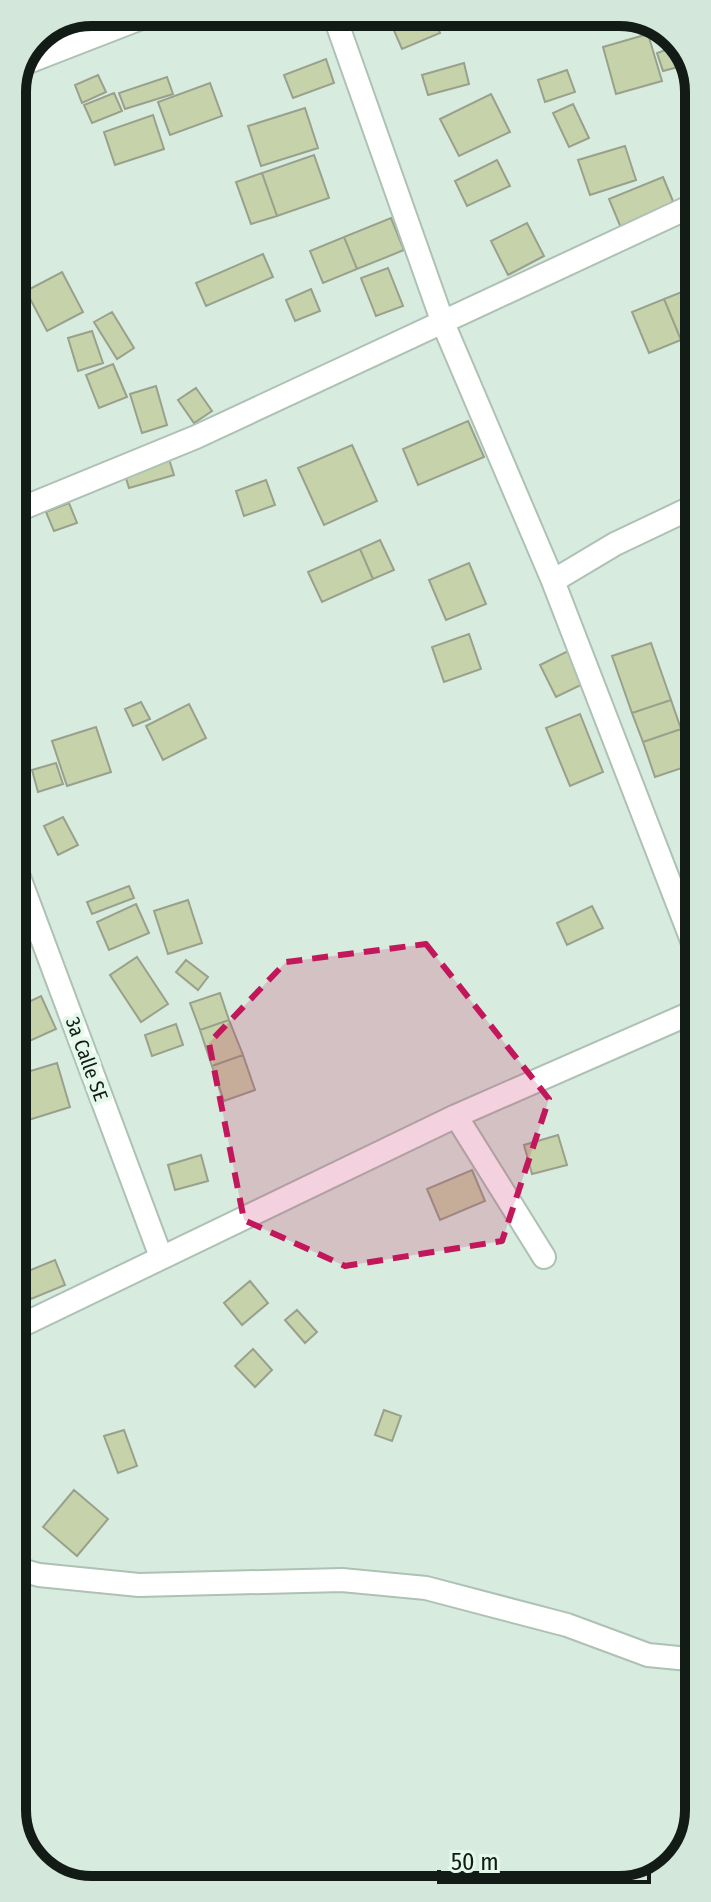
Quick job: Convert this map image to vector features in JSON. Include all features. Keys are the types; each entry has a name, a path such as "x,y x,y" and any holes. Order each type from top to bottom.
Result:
{"street":[{"path":"38,55 116,27"},
{"path":"338,27 443,323 553,581 685,922"},
{"path":"26,507 196,437 685,209"},
{"path":"553,581 615,544 685,511"},
{"name":"3a Calle SE","path":"26,896 161,1257"},
{"path":"26,1323 456,1116 685,1016"},
{"path":"456,1116 544,1257"},
{"path":"26,1571 139,1585 342,1580 426,1588 567,1625 648,1655 685,1659"}],"highlighted area":[{"path":"426,944 549,1099 502,1241 345,1266 244,1220 209,1043 286,962"}],"building":[{"path":"392,26 437,26 440,33 402,49"},
{"path":"648,34 662,81 616,94 603,47"},
{"path":"669,49 678,67 663,71 657,53"},
{"path":"326,59 334,83 293,98 284,75"},
{"path":"464,63 469,84 428,95 422,75"},
{"path":"567,70 575,92 545,102 538,80"},
{"path":"98,75 106,92 82,103 75,85"},
{"path":"167,77 173,94 125,109 119,93"},
{"path":"210,83 222,116 170,135 158,102"},
{"path":"114,93 122,111 92,123 84,105"},
{"path":"491,94 510,132 459,156 440,119"},
{"path":"573,104 589,138 569,147 553,113"},
{"path":"305,108 318,148 261,166 248,126"},
{"path":"153,115 164,149 115,165 104,132"},
{"path":"625,146 636,180 590,195 578,160"},
{"path":"314,155 329,198 277,216 262,173"},
{"path":"497,160 510,186 467,206 455,181"},
{"path":"262,173 277,216 251,224 236,182"},
{"path":"663,177 675,206 621,228 609,199"},
{"path":"391,218 404,250 357,269 344,237"},
{"path":"527,223 544,256 508,275 491,241"},
{"path":"344,237 357,269 323,283 310,251"},
{"path":"263,254 273,277 206,306 196,283"},
{"path":"388,268 403,306 376,316 361,278"},
{"path":"62,272 83,312 47,331 26,291"},
{"path":"311,289 320,311 295,321 286,300"},
{"path":"685,291 685,338 681,340 664,299"},
{"path":"664,299 681,340 649,353 632,312"},
{"path":"112,312 134,348 117,359 94,322"},
{"path":"92,331 103,363 78,371 68,338"},
{"path":"113,364 127,397 99,408 86,375"},
{"path":"156,386 167,425 142,433 130,394"},
{"path":"196,388 212,411 194,423 178,400"},
{"path":"468,421 484,457 418,485 403,449"},
{"path":"352,445 377,501 324,525 298,468"},
{"path":"169,459 174,475 129,488 124,472"},
{"path":"266,480 275,505 244,516 236,491"},
{"path":"69,503 77,523 54,531 46,512"},
{"path":"380,540 394,570 373,579 360,549"},
{"path":"360,549 373,579 322,602 308,572"},
{"path":"469,563 486,604 446,620 429,580"},
{"path":"469,634 481,669 444,682 432,647"},
{"path":"651,643 671,700 632,713 612,656"},
{"path":"570,650 587,682 556,697 540,665"},
{"path":"671,700 681,729 643,742 632,713"},
{"path":"141,702 150,719 133,726 125,709"},
{"path":"189,704 206,738 163,760 146,726"},
{"path":"580,714 603,772 570,786 546,728"},
{"path":"96,727 111,772 67,786 52,741"},
{"path":"681,729 685,740 685,767 655,777 643,742"},
{"path":"56,763 63,784 38,792 32,770"},
{"path":"63,817 78,845 58,855 44,826"},
{"path":"129,886 134,898 92,914 87,902"},
{"path":"188,900 202,943 168,954 154,911"},
{"path":"136,904 149,933 109,950 97,922"},
{"path":"592,906 603,928 567,945 557,923"},
{"path":"137,957 168,1004 141,1022 110,975"},
{"path":"186,960 208,977 198,990 176,972"},
{"path":"220,993 229,1020 200,1030 190,1003"},
{"path":"41,996 56,1029 26,1043 26,1003"},
{"path":"229,1020 243,1055 212,1066 200,1030"},
{"path":"176,1024 183,1045 152,1056 145,1035"},
{"path":"243,1055 255,1090 224,1101 212,1066"},
{"path":"57,1063 70,1107 26,1121 26,1072"},
{"path":"558,1135 567,1165 532,1174 524,1145"},
{"path":"201,1155 208,1181 175,1190 168,1165"},
{"path":"472,1170 485,1201 440,1220 427,1189"},
{"path":"55,1260 65,1285 31,1299 26,1286 26,1272"},
{"path":"250,1281 268,1303 242,1325 224,1303"},
{"path":"297,1310 317,1332 305,1343 285,1320"},
{"path":"253,1349 272,1370 255,1387 235,1366"},
{"path":"384,1410 401,1416 392,1441 375,1435"},
{"path":"124,1430 137,1466 118,1473 104,1436"},
{"path":"74,1490 108,1519 77,1556 43,1527"}]}
